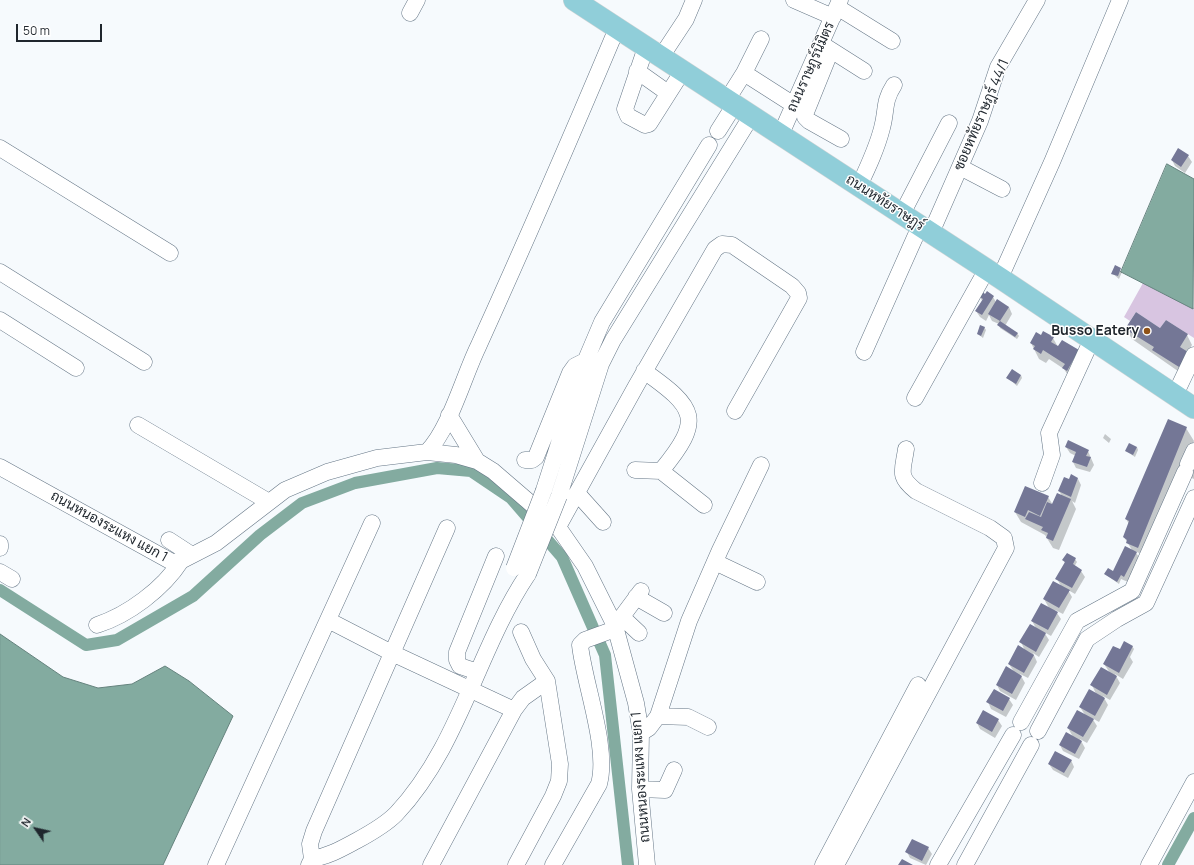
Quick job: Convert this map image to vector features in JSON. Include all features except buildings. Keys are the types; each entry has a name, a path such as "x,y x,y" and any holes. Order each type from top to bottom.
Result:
{"main road":[{"name":"ถนนหทัยราษฎร์","path":"574,0 682,72 738,106 994,274 1194,408"}],"street":[{"path":"682,72 648,124 645,125 628,116 625,109 637,71 653,52 686,19 694,0"},
{"path":"794,0 837,8 892,41"},
{"name":"ซอยหทัยราษฎร์ 44/1","path":"864,352 960,167 980,121 998,67 1037,0"},
{"path":"915,398 994,274 1052,162 1120,0"},
{"name":"ถนนราษฎร์นิมิตร","path":"781,134 794,106 826,47 837,8"},
{"path":"427,452 442,433 464,377 556,174 617,28"},
{"path":"521,571 559,496 601,364 613,340 719,169 738,106 744,73 760,39"},
{"path":"841,139 808,121 805,117 826,47 864,71"},
{"path":"637,71 668,93"},
{"path":"744,73 794,106"},
{"path":"859,186 876,148 885,113 884,104 887,95 894,85"},
{"path":"718,132 738,106"},
{"path":"902,214 949,123"},
{"path":"0,148 170,253"},
{"path":"447,528 314,831 310,844 310,862 328,856 370,833 395,815 424,779 471,690 483,656 511,600 585,362 602,322 705,152 719,169"},
{"path":"960,167 1002,189"},
{"path":"558,527 644,371 715,249 722,244 732,245 792,286 798,293 799,298 735,411"},
{"path":"0,272 144,362"},
{"path":"0,320 76,368"},
{"path":"1042,483 1052,456 1049,433 1092,339"},
{"path":"1176,395 1194,355"},
{"path":"525,460 532,460 540,450 570,373 575,366 585,362 601,364"},
{"path":"644,371 670,389 679,398 686,407 689,417 687,432 679,449 661,471"},
{"path":"449,415 477,461"},
{"path":"138,425 269,502"},
{"path":"836,865 1006,548 1004,538 990,528 916,491 906,483 902,477 906,449"},
{"name":"ถนนหนองระแหง แยก 1","path":"0,467 172,562 187,558 216,543 285,490 327,472 377,458 427,452 456,455 477,461 506,480 558,527 585,566 613,626 636,703 640,734 640,789 647,865"},
{"path":"938,865 1077,620 1132,591 1189,462"},
{"path":"640,734 649,728 658,716 689,621 761,464"},
{"path":"635,470 661,471 704,505"},
{"path":"577,493 603,522"},
{"path":"965,865 1031,746 1036,741 1038,731 1087,639 1117,619 1146,603 1193,500 1175,494"},
{"path":"216,865 372,522"},
{"path":"97,625 113,620 162,585 187,558 169,540"},
{"path":"478,672 460,666 457,660 457,652 496,556"},
{"path":"715,562 757,582"},
{"path":"553,865 600,779 599,748 594,712 580,647 581,643 613,626 639,594 664,613"},
{"path":"1108,604 1117,619"},
{"path":"328,620 392,653 514,710"},
{"path":"613,626 639,633"},
{"path":"516,865 554,796 559,782 560,764 547,681 533,659 521,632"},
{"path":"431,865 514,710 524,698 547,681"},
{"path":"824,865 918,685"},
{"path":"658,716 688,717 708,727"},
{"path":"1017,728 1032,722 1038,731"},
{"path":"1017,728 1019,745 1031,746"},
{"path":"640,789 665,790 674,770"},
{"path":"1149,865 1194,782"}],"shaded area":[{"path":"1167,164 1194,179 1193,309 1121,272"},
{"path":"1143,283 1194,308 1194,338 1166,320 1160,328 1136,312 1130,321 1124,317"},
{"path":"0,634 63,677 98,688 132,684 165,666 189,681 233,716 163,865 0,865"}],"waterway":[{"path":"0,590 86,645 117,640 193,596 260,535 302,503 355,483 437,468 471,471 511,498 562,557 605,655 628,865"},
{"path":"1168,865 1194,818"}],"place":[{"name":"Busso Eatery","path":"1147,331"}]}
